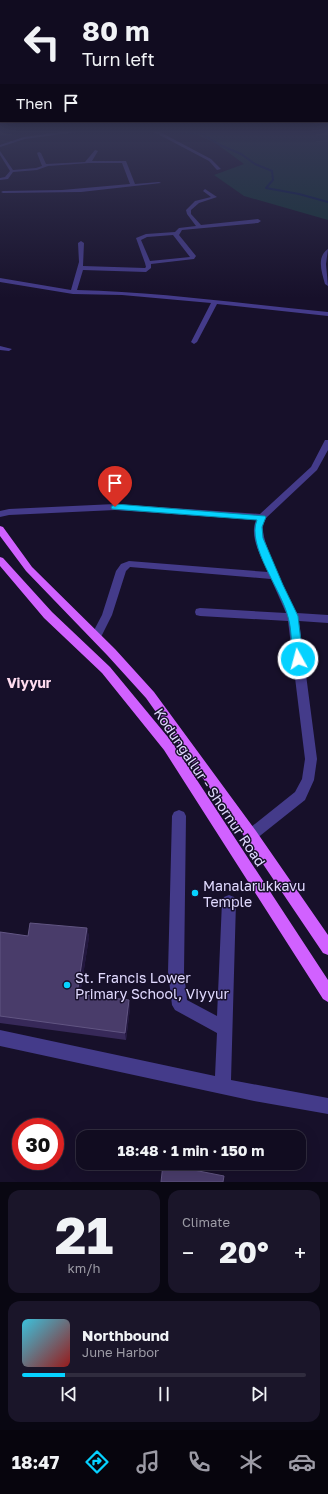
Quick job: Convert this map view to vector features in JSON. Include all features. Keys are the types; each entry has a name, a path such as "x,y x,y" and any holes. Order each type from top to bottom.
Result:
{"main road":[{"name":"Kodungallur - Shornur Road","path":"0,529 29,569 96,636 150,695 251,835 328,948"},
{"name":"Kodungallur - Shornur Road","path":"0,560 48,615 106,670 168,746 328,994"}],"street":[{"path":"2,194 76,191 112,187"},
{"path":"198,226 189,214 188,210 197,202 215,197 205,190"},
{"path":"81,268 148,269 148,263 138,239 146,236 176,233 181,229 198,226 258,221"},
{"path":"148,263 192,258 193,256 176,233"},
{"path":"74,292 84,255 81,243"},
{"path":"328,251 323,259 328,284"},
{"path":"0,280 74,292 122,293 184,298 328,314"},
{"path":"194,342 215,302"},
{"path":"0,348 9,349"},
{"path":"251,835 300,796 308,780 311,759 293,616 274,576 259,538 258,527 262,517 314,468 328,442"},
{"path":"0,514 9,512 115,507 262,517"},
{"path":"96,636 107,615 121,571 124,566 129,564 274,576"},
{"path":"200,612 328,619"},
{"path":"179,816 176,972 180,1005 225,1028"},
{"path":"223,1086 229,902"},
{"path":"0,1038 254,1093 328,1106"}],"green space":[{"path":"231,187 328,187 328,220 244,196"}],"building":[{"name":"St. Francis Lower Primary School, Viyyur","path":"30,923 87,928 77,994 129,1000 125,1033 0,1016 0,932 28,936"},
{"path":"162,1170 194,1170 224,1176 223,1182 161,1182"}],"waterway":[{"path":"267,187 328,202"}],"place":[{"name":"Manalarukkavu Temple","path":"195,893"},
{"name":"St. Francis Lower Primary School, Viyyur","path":"67,985"}],"district":[{"name":"Viyyur","path":"29,682"}],"route":[{"path":"115,507 262,517 258,527 259,538 278,585 293,616 298,659"}]}
